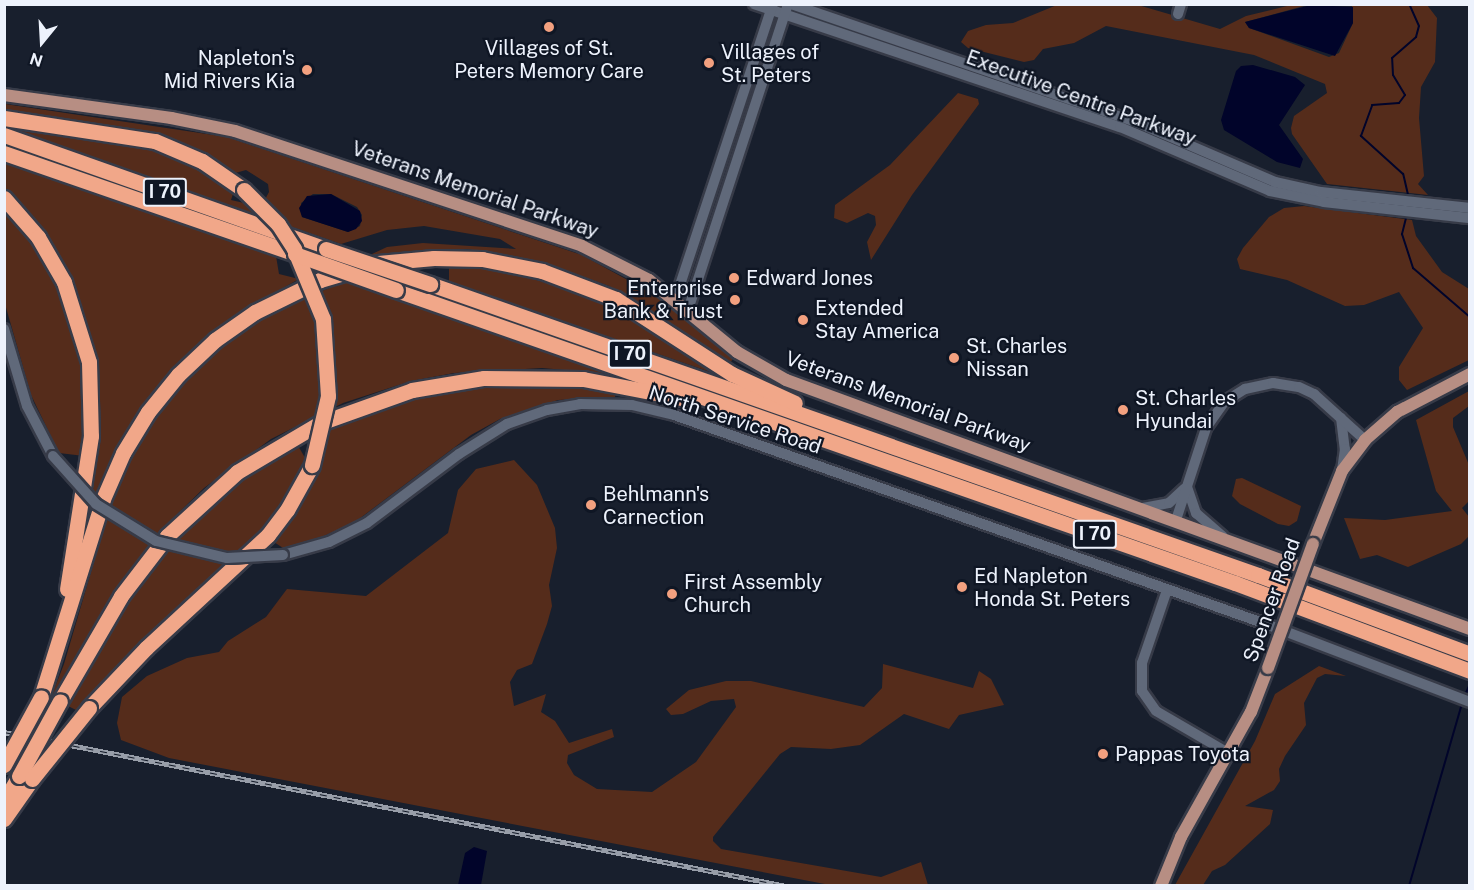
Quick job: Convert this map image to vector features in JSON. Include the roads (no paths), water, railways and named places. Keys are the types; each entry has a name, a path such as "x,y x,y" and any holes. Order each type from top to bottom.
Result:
{"highway":[{"path":"4,118 155,141 208,164 244,190 278,225 294,249 323,319 328,396 312,465 294,499 268,535 146,648 4,801"},
{"name":"I 70","path":"4,135 1281,583 1466,661"},
{"name":"I 70","path":"4,153 1334,619 1466,661"},
{"path":"4,198 38,237 64,282 82,332 90,372 91,436 61,643"},
{"path":"4,765 41,697 61,643 112,476 133,436 163,393 196,357 255,312 297,290 358,268 398,261 456,258 504,262 561,276 616,300 732,374 831,424"},
{"path":"4,819 60,701 121,596 167,536 237,472 320,423 412,390 507,376 583,379 730,406"}],"main road":[{"name":"Veterans Memorial Parkway","path":"4,95 171,118 235,131 582,246 628,267 688,310 737,352 786,380 1222,536 1470,629"},
{"name":"Spencer Road","path":"1161,885 1181,837 1230,754 1268,668 1312,544 1342,471 1365,440 1397,412 1470,374"}],"street":[{"name":"Executive Centre Parkway","path":"754,4 788,8 1138,123 1275,182 1321,192 1389,202 1470,208"},
{"path":"675,300 772,7"},
{"path":"688,310 788,8"},
{"name":"Executive Centre Parkway","path":"1425,206 1470,218"},
{"name":"North Service Road","path":"4,329 27,406 53,456 96,504 156,541 227,558 283,555 329,542 367,523 459,454 507,424 547,410 616,403 674,415 1167,590 1470,702"},
{"path":"1176,520 1210,419 1224,402 1245,388 1274,383 1299,387 1341,417 1365,440"},
{"path":"1341,417 1345,450 1342,471"},
{"path":"1143,508 1169,502 1187,486"},
{"path":"1187,486 1196,513 1222,536"},
{"path":"1167,590 1141,669 1142,691 1156,711 1230,754"}],"water":[{"path":"1311,5 1353,7 1353,23 1335,56 1249,28 1245,22"},
{"path":"1253,65 1295,77 1305,85 1279,125 1303,159 1300,168 1277,162 1224,130 1221,120 1236,71 1241,66"},
{"path":"331,194 360,211 362,221 356,229 348,232 302,217 299,208 307,196"},
{"path":"474,847 487,851 481,885 458,885 465,853"}],"waterway":[{"path":"1409,4 1419,26 1416,37 1392,58 1393,75 1405,95 1399,103 1372,105 1361,136 1403,174 1409,199"},
{"path":"1407,214 1402,234 1413,268 1470,317"},
{"path":"1465,695 1470,684"},
{"path":"1409,886 1462,703"}],"railway":[{"path":"4,732 787,886"}],"place":[{"name":"Villages of St. Peters Memory Care","path":"549,27"},
{"name":"Villages of St. Peters","path":"709,63"},
{"name":"Napleton's Mid Rivers Kia","path":"307,70"},
{"name":"Edward Jones","path":"734,278"},
{"name":"Enterprise Bank & Trust","path":"735,300"},
{"name":"Extended Stay America","path":"803,320"},
{"name":"St. Charles Nissan","path":"954,358"},
{"name":"St. Charles Hyundai","path":"1123,410"},
{"name":"Behlmann's Carnection","path":"591,505"},
{"name":"Ed Napleton Honda St. Peters","path":"962,587"},
{"name":"First Assembly Church","path":"672,594"},
{"name":"Pappas Toyota","path":"1103,754"}]}
